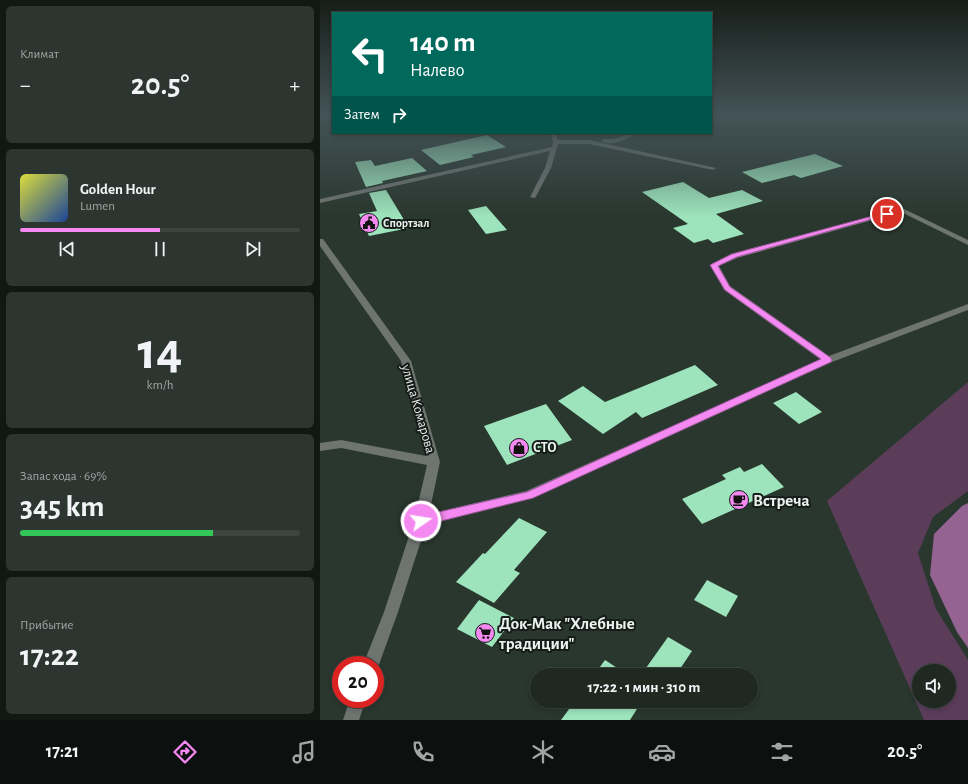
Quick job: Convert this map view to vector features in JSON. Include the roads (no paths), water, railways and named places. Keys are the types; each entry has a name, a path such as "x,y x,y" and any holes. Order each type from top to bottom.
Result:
{"street":[{"path":"320,201 536,150"},
{"path":"533,197 548,168 554,150"},
{"path":"628,150 713,168"},
{"path":"828,360 727,288 714,265 734,256 902,210 968,243"},
{"name":"улица Комарова","path":"320,241 406,361 434,462 421,521 391,612 374,656"},
{"path":"421,521 529,495 828,360 968,307"},
{"path":"320,447 341,444 434,462"},
{"path":"351,720 355,708"}],"place":[{"name":"Спортзал","path":"369,223"},
{"name":"СТО","path":"519,448"},
{"name":"Встреча","path":"739,500"},
{"name":"Док-Мак \"Хлебные традиции\"","path":"485,633"}]}
